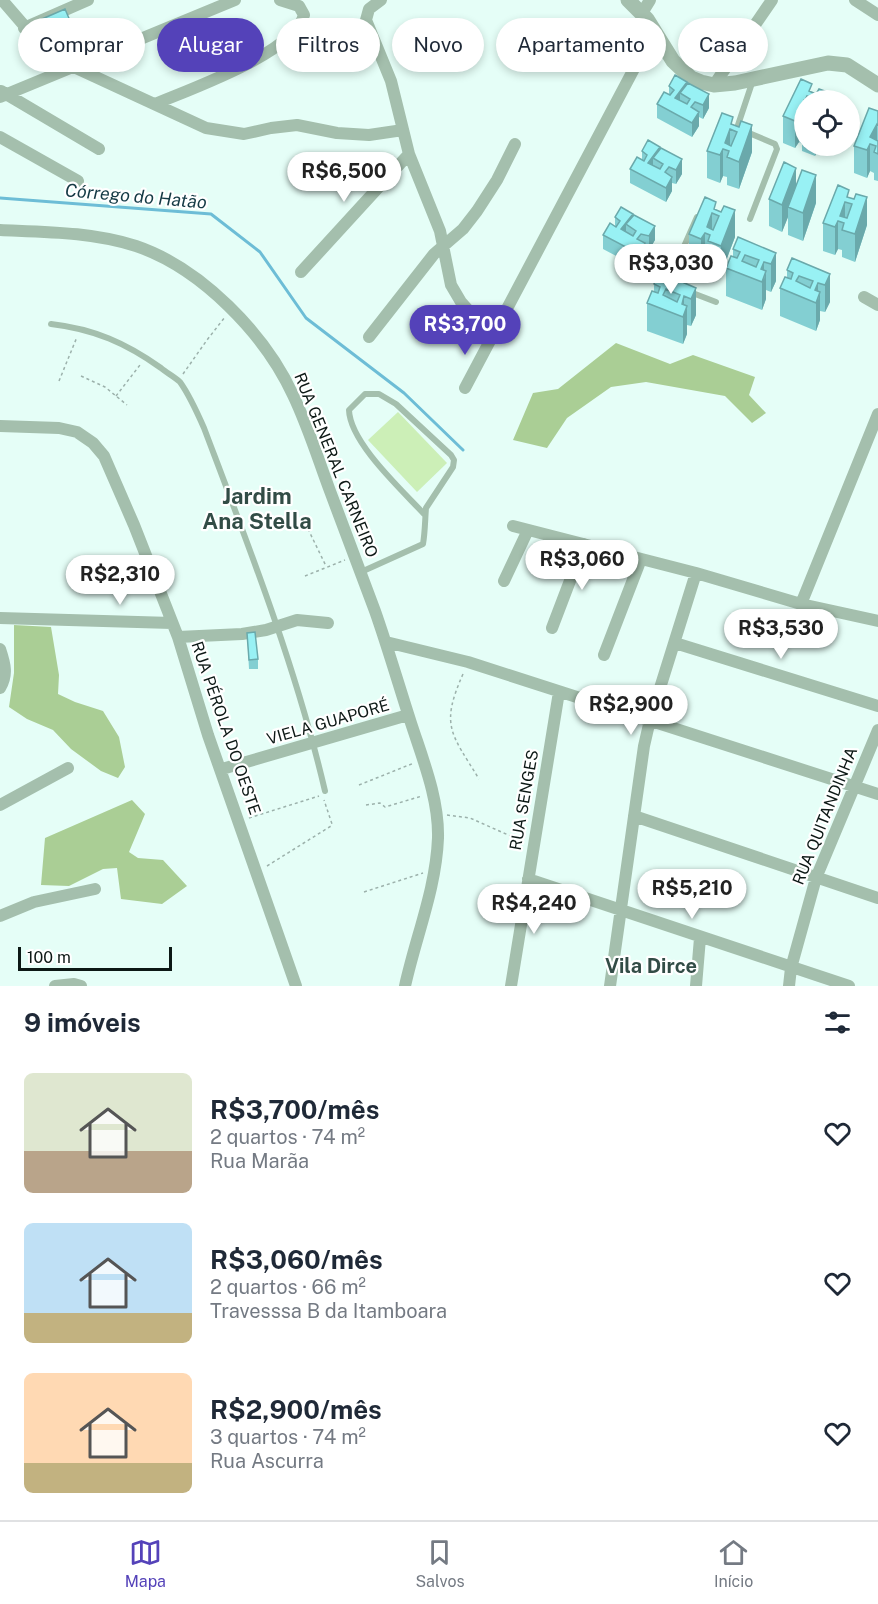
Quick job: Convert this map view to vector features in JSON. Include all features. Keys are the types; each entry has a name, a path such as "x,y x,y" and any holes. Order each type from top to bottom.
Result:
{"street":[{"path":"2,0 18,20"},
{"path":"47,18 88,0"},
{"path":"145,37 235,0"},
{"path":"155,104 254,60 277,46 297,29 304,15 302,8 280,0"},
{"path":"381,0 369,9 366,20 391,81 409,154 444,246 451,285 492,337"},
{"path":"628,0 646,6"},
{"path":"714,85 772,0"},
{"path":"855,0 878,15"},
{"path":"666,50 685,74 701,82 714,85 817,65 839,63 857,71 878,85"},
{"path":"2,94 61,72"},
{"path":"85,72 206,128 244,134 297,125 338,133 369,135 403,130"},
{"path":"465,388 632,72"},
{"path":"2,94 99,149"},
{"path":"0,137 78,181"},
{"path":"369,337 428,261 463,229 477,211 497,180 515,144"},
{"path":"301,272 409,154"},
{"name":"RUA GENERAL CARNEIRO","path":"0,231 88,235 152,252 190,274 232,310 266,349 294,396 386,642 423,760 437,814 438,837 435,869 424,921 405,986"},
{"path":"864,297 878,304"},
{"path":"801,604 878,414"},
{"name":"RUA PÉROLA DO OESTE","path":"0,426 59,428 76,432 93,443 105,456 178,637 296,986"},
{"path":"513,526 696,573 801,604 878,621"},
{"path":"504,581 528,530"},
{"path":"552,628 584,544"},
{"path":"604,655 641,559"},
{"path":"610,986 650,720 696,573"},
{"path":"0,618 172,623"},
{"path":"178,637 242,634 266,630 297,620 328,623"},
{"path":"386,642 468,662 878,794"},
{"path":"675,643 878,706"},
{"path":"0,649 6,675 0,688"},
{"name":"RUA SENGES","path":"511,986 559,692"},
{"name":"VIELA GUAPORÉ","path":"222,769 408,715"},
{"name":"RUA QUITANDINHA","path":"789,986 791,968 816,878 878,730"},
{"path":"0,805 68,768"},
{"path":"634,816 878,898"},
{"path":"528,879 849,986"},
{"path":"0,916 34,902 95,889"},
{"path":"696,986 700,938"},
{"path":"55,986 74,984 81,986"}],"lane":[{"path":"750,219 777,149 775,144 737,128 753,79"},
{"path":"700,210 670,283 716,302"},
{"path":"51,324 81,327 114,340 146,357 179,381 192,401 276,625 314,744 325,791"},
{"path":"361,573 420,547 424,540 426,508 453,467 454,460 396,405 379,394 364,394 349,410 352,426 369,454 425,515"}],"path":[{"path":"179,381 207,340 232,310"},
{"path":"59,381 81,327"},
{"path":"116,396 146,357"},
{"path":"81,376 99,383 127,405"},
{"path":"308,529 326,567"},
{"path":"305,576 354,557"},
{"path":"468,662 454,693 449,712 451,729 478,779"},
{"path":"359,784 423,760"},
{"path":"366,805 380,803 385,807 411,801 432,792"},
{"path":"239,821 322,795 326,804 331,826 257,872"},
{"path":"437,814 470,818 533,846"},
{"path":"364,892 435,869"}],"green space":[{"path":"616,343 670,364 693,355 755,377 749,395 766,413 752,423 725,396 646,382 611,387 567,418 547,448 513,440 533,393 558,389"},
{"path":"398,412 447,463 417,492 368,440"},
{"path":"14,625 51,627 59,675 58,694 103,711 119,737 125,767 118,778 101,771 71,749 53,730 27,719 9,707 14,673"},
{"path":"132,800 145,814 129,852 138,858 163,860 187,886 162,904 121,899 117,868 103,869 69,886 41,885 45,838"}],"building":[{"path":"65,9 69,18 44,18"},
{"path":"675,75 687,82 675,98 687,104 690,99 680,93 688,83 709,94 703,105 695,102 691,107 699,112 692,123 657,104 664,92 670,95 674,90 669,86"},
{"path":"801,79 812,84 809,90 796,90"},
{"path":"794,93 794,121 783,116"},
{"path":"869,108 878,111 878,125 870,137 878,141 878,154 874,152 876,146 870,144 867,150 860,148 860,131"},
{"path":"722,113 733,117 731,124 739,127 741,121 752,125 739,162 727,157 729,151 723,149 720,155 707,151","holes":["730,129 737,132 731,146 725,143"]},
{"path":"648,140 660,147 648,163 660,169 663,164 653,158 661,148 682,159 676,170 669,167 665,172 672,177 666,188 630,169 637,157 644,161 647,155 642,151"},
{"path":"784,162 796,168 782,205 769,199"},
{"path":"802,170 816,175 803,213 788,207"},
{"path":"838,185 849,190 847,197 854,199 856,194 867,197 855,234 842,230 844,223 838,221 835,227 823,223","holes":["845,202 852,204 847,218 840,216"]},
{"path":"705,197 716,202 714,209 721,212 724,206 735,210 721,246 708,241 710,235 705,233 701,239 689,234","holes":["712,213 719,216 713,230 707,227"]},
{"path":"621,207 633,214 621,229 633,236 636,231 626,224 634,215 655,226 649,236 641,234 637,239 645,243 639,254 603,235 610,223 616,227 620,221 615,217"},
{"path":"738,237 776,253 771,264 764,262 761,269 766,271 762,282 726,268 731,256 737,258 740,252 733,249","holes":["745,255 759,260 756,267 742,261"]},
{"path":"792,258 830,274 825,285 818,283 815,290 820,292 816,303 780,288 785,277 791,279 793,273 787,270","holes":["799,276 813,281 810,288 796,281"]},
{"path":"659,272 696,288 691,299 684,296 682,304 687,306 683,317 647,303 652,291 658,293 660,287 654,284","holes":["666,289 680,295 677,302 663,295"]},
{"path":"255,632 258,659 249,660 247,633"}],"waterway":[{"name":"Córrego do Hatão","path":"0,198 211,214 260,252 306,318 404,393 463,450"}],"district":[{"name":"Jardim Ana Stella","path":"257,508"},
{"name":"Vila Dirce","path":"651,966"}]}
